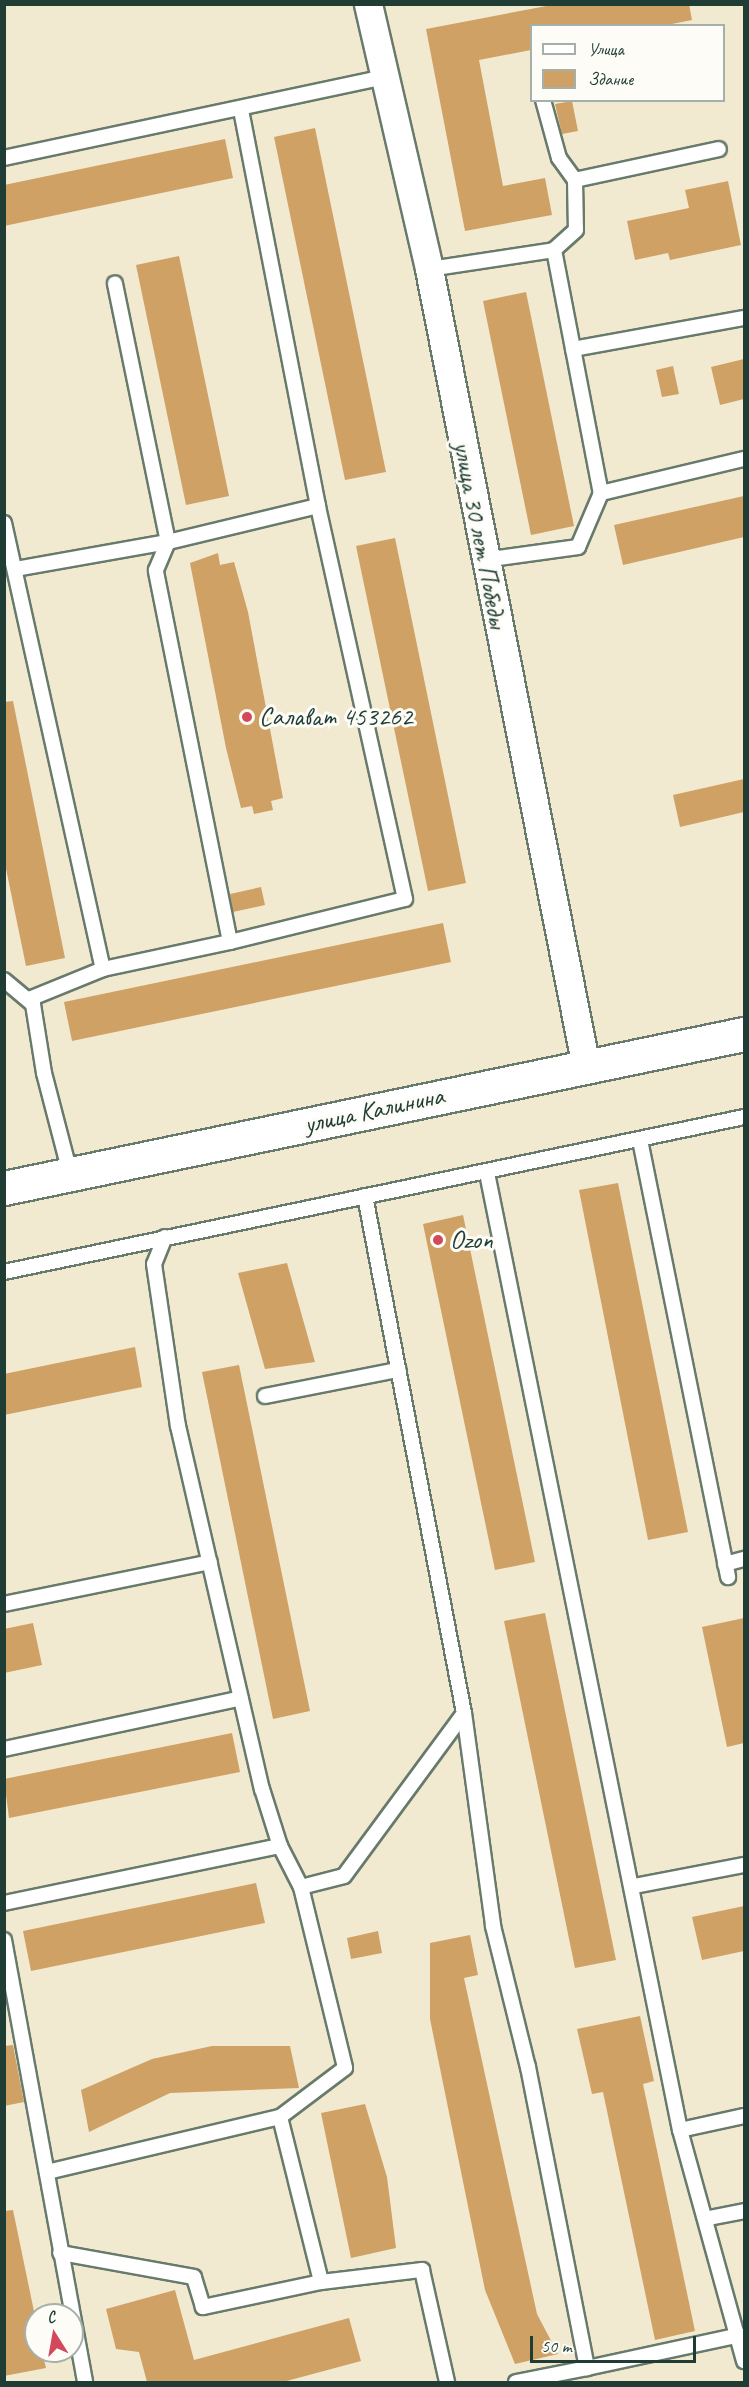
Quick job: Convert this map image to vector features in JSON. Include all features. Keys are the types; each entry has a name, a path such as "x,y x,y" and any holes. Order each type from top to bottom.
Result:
{"street":[{"name":"улица 30 лет Победы","path":"368,4 429,269 484,560 586,1067"},
{"name":"улица Калинина","path":"4,1188 744,1034"}],"lane":[{"path":"4,158 385,77"},
{"path":"429,269 554,250 576,230 575,180 559,158 544,102"},
{"path":"70,1173 44,1073 32,998 103,969 230,942 405,899 318,506 241,109"},
{"path":"575,180 719,149"},
{"path":"484,560 578,547 601,493 554,250"},
{"path":"116,283 168,542 156,570 230,942"},
{"path":"573,349 744,318"},
{"path":"601,493 744,459"},
{"path":"16,569 168,542 318,506"},
{"path":"4,523 103,969"},
{"path":"4,980 33,1004"},
{"path":"4,1272 364,1196 487,1173 744,1117"},
{"path":"640,1140 727,1570 744,1559"},
{"path":"487,1173 634,1886 680,2130 709,2218 744,2361"},
{"path":"364,1196 464,1713 493,1926 528,2067 587,2368"},
{"path":"47,2172 280,2117 345,2068 301,1887 280,1846 241,1698 178,1426 154,1263 165,1237"},
{"path":"265,1395 398,1370"},
{"path":"4,1604 210,1562"},
{"path":"4,1749 241,1698"},
{"path":"301,1887 344,1876 464,1713"},
{"path":"4,1903 280,1846"},
{"path":"634,1886 744,1865"},
{"path":"4,1940 10,2011 47,2172 60,2253 86,2382"},
{"path":"680,2130 744,2116"},
{"path":"280,2117 321,2282"},
{"path":"709,2218 744,2211"},
{"path":"60,2253 194,2277 203,2307 321,2282 422,2270 447,2382"},
{"path":"516,2382 739,2335"}],"building":[{"path":"557,4 689,4 692,20 672,24 530,24 530,50 479,60 503,186 545,178 552,215 465,231 426,29"},
{"path":"572,102 578,131 562,134 555,104"},
{"path":"315,128 386,472 345,480 274,137"},
{"path":"225,139 233,178 4,226 4,185"},
{"path":"728,181 741,245 670,260 668,253 635,260 627,221 689,208 685,190"},
{"path":"179,256 229,496 186,505 136,265"},
{"path":"526,292 574,526 531,535 483,301"},
{"path":"744,359 744,399 720,405 711,367"},
{"path":"673,366 679,394 662,397 656,370"},
{"path":"744,496 744,537 623,565 614,525"},
{"path":"395,538 466,883 428,891 356,546"},
{"path":"218,553 220,565 234,562 248,612 283,798 271,801 273,810 254,814 252,806 241,808 226,748 190,563"},
{"path":"13,701 65,958 26,966 4,859 4,702"},
{"path":"744,779 744,812 680,827 673,795"},
{"path":"261,887 265,905 233,912 230,894"},
{"path":"443,923 451,962 72,1041 64,1002"},
{"path":"618,1183 688,1532 648,1540 579,1190"},
{"path":"463,1215 535,1562 495,1570 423,1224"},
{"path":"287,1263 315,1362 265,1369 238,1273"},
{"path":"135,1347 142,1387 4,1415 4,1374"},
{"path":"239,1365 310,1711 273,1719 202,1372"},
{"path":"545,1613 616,1960 575,1968 504,1621"},
{"path":"744,1618 744,1743 727,1747 702,1627"},
{"path":"33,1623 42,1665 4,1673 4,1629"},
{"path":"232,1733 240,1772 9,1818 4,1779"},
{"path":"256,1883 265,1923 31,1971 23,1931"},
{"path":"744,1906 744,1951 702,1960 692,1917"},
{"path":"378,1931 382,1953 351,1959 347,1938"},
{"path":"470,1935 478,1975 464,1978 537,2314 558,2354 515,2364 485,2290 430,2019 430,1943"},
{"path":"640,2016 654,2081 643,2084 695,2331 655,2340 603,2092 592,2094 577,2029"},
{"path":"13,2045 24,2102 4,2106 4,2046"},
{"path":"212,2046 290,2046 299,2088 170,2093 89,2132 81,2090 152,2059"},
{"path":"365,2104 387,2177 396,2248 351,2258 321,2113"},
{"path":"13,2210 32,2303 24,2303 24,2363 45,2363 46,2368 4,2376 4,2211"},
{"path":"175,2290 194,2360 349,2318 361,2361 283,2382 147,2382 139,2352 116,2349 106,2309"}],"place":[{"name":"Салават 453262","path":"247,717"},
{"name":"Ozon","path":"438,1240"}]}
